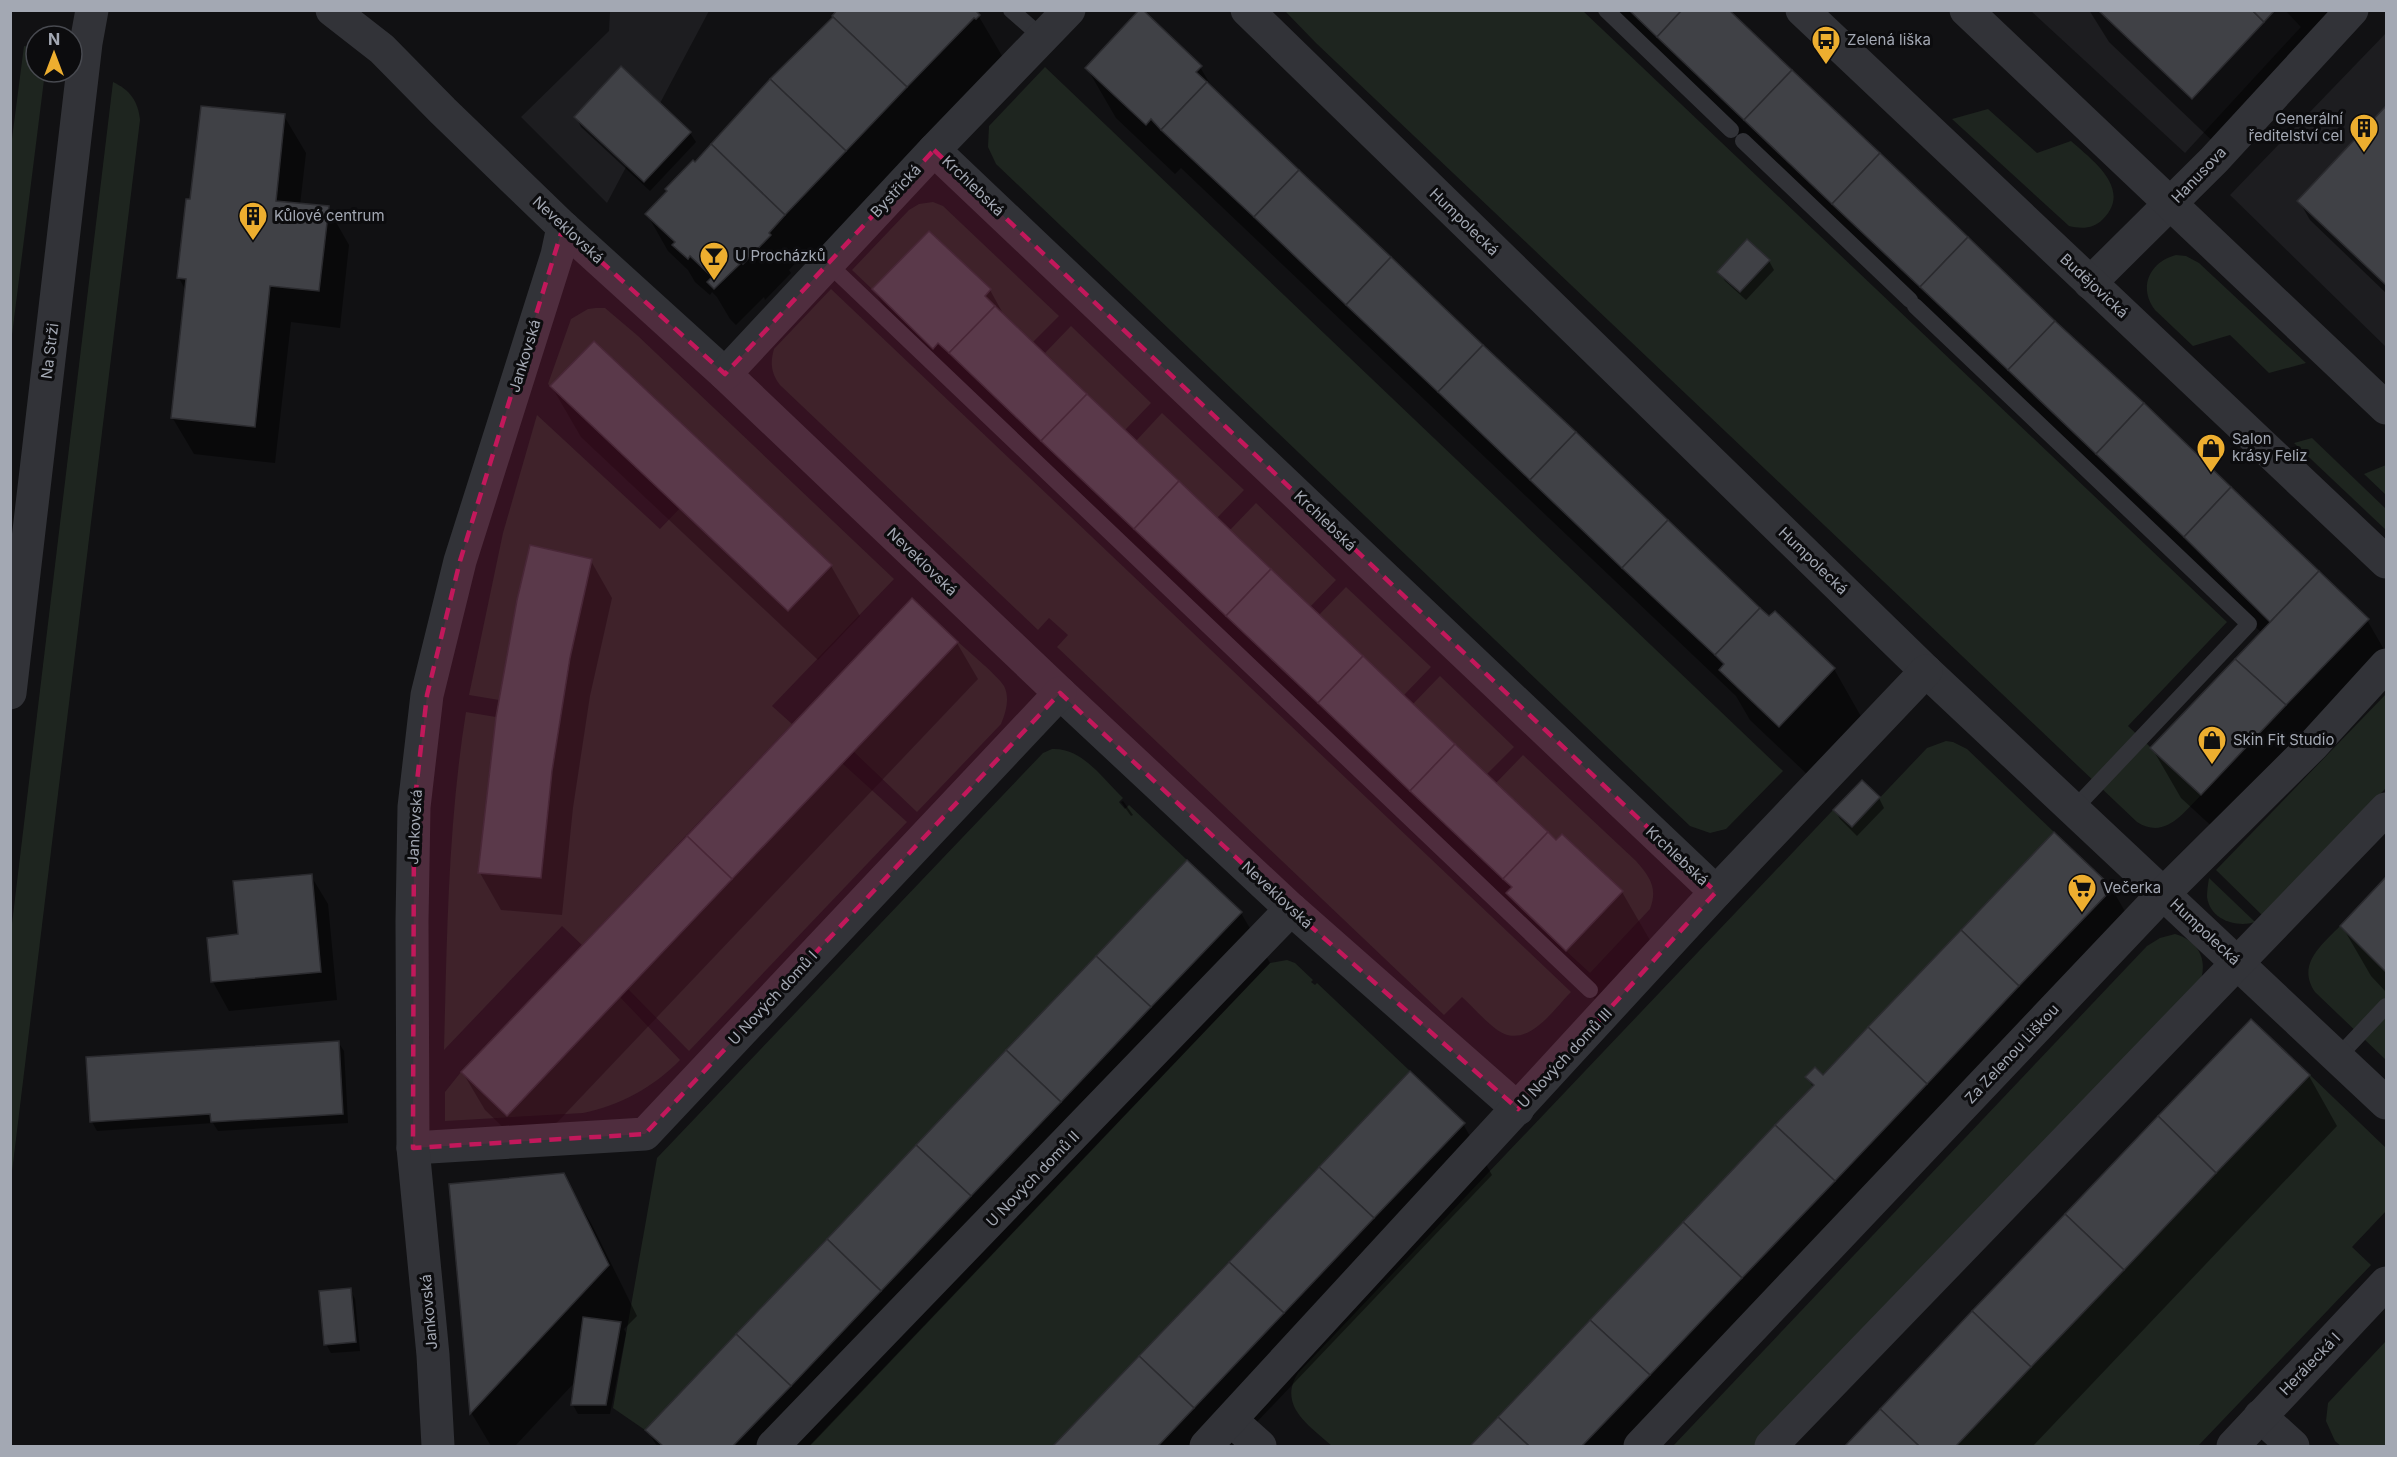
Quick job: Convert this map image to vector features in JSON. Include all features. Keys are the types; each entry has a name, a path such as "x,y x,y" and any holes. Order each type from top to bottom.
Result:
{"street":[{"name":"Na Strži","path":"10,693 86,43 92,10"},
{"name":"Neveklovská","path":"332,10 382,49 563,227 725,374 1291,909 1518,1109"},
{"name":"Bystřická","path":"725,374 934,150 1069,10"},
{"name":"Humpolecká","path":"1247,10 1926,671 2386,1103"},
{"name":"Budějovická","path":"1802,10 2386,562"},
{"path":"1966,10 2386,408"},
{"name":"Hanusova","path":"2090,283 2214,160 2352,10"},
{"name":"Krchlebská","path":"934,150 1716,892"},
{"name":"Jankovská","path":"438,1446 433,1354 414,1148 412,921 414,807 427,695 460,561 557,255 563,227"},
{"name":"Za Zelenou Liškou","path":"1640,1446 2164,893 2314,744 2386,665"},
{"name":"U Nových domů Ⅲ","path":"1206,1446 1716,892 1926,671"},
{"name":"U Nových domů Ⅰ","path":"414,1148 645,1134 1060,693"},
{"path":"1771,1446 2386,809"},
{"name":"U Nových domů Ⅱ","path":"773,1446 1291,909"},
{"name":"Herálecká Ⅰ","path":"2233,1446 2260,1416 2382,1297"},
{"path":"2260,1416 2293,1446"},
{"path":"1231,1420 1260,1446"}],"lane":[{"path":"1011,10 1043,38"},
{"path":"1606,10 2249,624 2074,809"},
{"path":"839,274 1590,990"},
{"path":"2338,1057 2386,1006"}],"highlighted area":[{"path":"934,150 1716,892 1518,1109 1291,909 1060,693 645,1134 413,1148 414,807 427,695 460,561 563,227 725,374"}],"shaded area":[{"path":"610,11 709,11 607,203 521,117 609,31"},
{"path":"1285,11 1583,11 2227,622 2128,726 2201,795 2180,816 2165,826 2147,827 2137,822 1316,43","holes":["1770,260 1740,292 1718,272"]},
{"path":"2031,11 2286,11 2301,27 2185,153"},
{"path":"2386,33 2386,347 2230,195"},
{"path":"24,46 24,84 43,84 11,343 10,154"},
{"path":"1045,67 1783,771 1726,829 1710,833 1690,826 996,164 988,147 989,126"},
{"path":"113,82 132,97 140,120 11,1180 11,932"},
{"path":"1988,109 2037,153 2071,141 2089,157 2112,186 2114,197 2111,208 2103,219 2096,225 2087,227 2069,226 1952,119"},
{"path":"933,202 943,206 1059,316 1033,342 985,296 991,289 929,231 872,289 852,270 909,210 919,204"},
{"path":"2176,255 2186,256 2199,263 2306,363 2269,373 2230,335 2193,346 2155,310 2147,293 2149,277 2153,270 2159,263"},
{"path":"831,289 1571,992 1547,1018 1538,1026 1518,1036 1507,1035 1496,1029 1462,997 1444,1015 1057,647 1068,635 1049,618 1038,630 780,385 772,368 774,349"},
{"path":"605,308 638,336 894,579 772,706 792,724 582,945 562,926 444,1050 452,838 466,712 496,717 478,873 541,878 552,771 570,658 592,560 517,600 499,700 469,695 503,533 537,415 660,529 680,508 788,611 832,565 594,341 550,386 548,384 571,319 588,309"},
{"path":"1071,326 1151,403 1125,430 1045,353"},
{"path":"1162,413 1244,490 1217,518 1136,441"},
{"path":"2312,438 2386,509 2386,530 2294,443"},
{"path":"2386,465 2386,495 2364,474"},
{"path":"1256,503 1336,580 1310,607 1230,530"},
{"path":"1346,587 1431,667 1404,695 1319,615"},
{"path":"958,642 1004,686 1007,695 1006,710 1001,724 917,812 853,751"},
{"path":"1440,676 1514,747 1487,774 1413,704"},
{"path":"2386,694 2386,788 2262,915 2216,870"},
{"path":"1946,741 1967,749 2054,832 1823,1075 1815,1067 1806,1077 1814,1085 1470,1446 1332,1446 1314,1431 1299,1414 1291,1396 1298,1373 1833,810 1852,827 1927,748"},
{"path":"1052,749 1073,753 1091,766 1123,798 1119,802 1125,809 1129,805 1187,860 645,1430 613,1408 657,1158 1043,753"},
{"path":"1523,755 1636,861 1645,872 1653,889 1650,909 1590,973 1566,951 1623,891 1562,834 1556,840 1496,783"},
{"path":"842,763 907,822 689,1051 628,989"},
{"path":"2209,878 2255,922 2240,924 2219,917 2209,905 2207,897"},
{"path":"2340,926 2386,972 2386,1060 2315,992 2310,982 2308,973 2314,956"},
{"path":"2175,934 2190,941 2200,952 2203,967 2200,983 1760,1446 1673,1446 2147,946 2160,938"},
{"path":"1287,960 1295,963 1313,980 1311,982 1315,985 1317,983 1410,1071 1053,1446 809,1446 1270,963"},
{"path":"620,997 680,1060 659,1079 610,1106 583,1113 445,1121 445,1092 461,1072 507,1116"},
{"path":"2310,1075 2386,1148 2386,1211 2352,1247 2371,1265 2198,1446 1956,1446"},
{"path":"2386,1341 2386,1446 2341,1446 2335,1441 2326,1421 2328,1403"}],"building":[{"path":"837,10 975,10 980,15 974,18 907,87 832,16"},
{"path":"1139,10 1143,10 1202,66 1196,72 1207,82 1161,130 1151,119 1146,125 1085,68"},
{"path":"1629,10 1682,10 1657,37"},
{"path":"1682,10 1729,10 1792,70 1744,120 1657,37"},
{"path":"2098,10 2252,10 2264,22 2192,99"},
{"path":"2252,10 2275,10 2264,22"},
{"path":"833,17 907,87 846,151 770,79"},
{"path":"621,66 691,132 644,182 574,117"},
{"path":"1792,70 1880,153 1832,204 1744,120"},
{"path":"770,79 846,151 785,215 711,144"},
{"path":"1207,82 1299,170 1254,217 1161,130"},
{"name":"Kůlové centrum","path":"201,106 285,114 276,201 329,206 319,291 270,286 255,427 171,418 186,279 177,278 186,199 190,199"},
{"name":"Generální ředitelství cel","path":"2386,106 2386,285 2297,201"},
{"path":"711,144 785,215 769,233 771,235 714,289 707,282 712,277 690,256 688,259 672,245 675,242 645,214 667,191 665,189"},
{"path":"1880,153 1968,237 1920,287 1832,204"},
{"path":"1299,170 1391,257 1346,305 1254,217"},
{"path":"929,231 991,289 985,296 995,306 949,353 938,343 933,349 872,289"},
{"path":"1968,237 2055,321 2008,370 1920,287"},
{"path":"1747,239 1770,260 1740,292 1717,272"},
{"path":"1391,257 1483,345 1438,392 1346,305"},
{"path":"995,306 1087,394 1041,441 949,353"},
{"path":"2055,321 2144,403 2096,454 2008,370"},
{"path":"594,341 832,565 788,611 550,386"},
{"path":"1483,345 1576,432 1530,480 1438,392"},
{"path":"1087,394 1179,481 1134,529 1041,441"},
{"path":"2144,403 2231,487 2184,537 2096,454"},
{"path":"1576,432 1668,520 1622,568 1530,480"},
{"path":"1179,481 1271,569 1226,616 1134,529"},
{"path":"2231,487 2319,571 2270,622 2184,537"},
{"path":"1668,520 1760,608 1715,655 1622,568"},
{"path":"530,545 592,559 570,658 552,771 541,878 478,873 496,717 517,600"},
{"path":"1271,569 1363,656 1318,703 1226,616"},
{"path":"2319,571 2369,619 2286,705 2235,659"},
{"path":"912,598 958,642 732,879 687,836"},
{"path":"1760,608 1769,616 1775,611 1835,668 1779,727 1719,670 1724,664 1715,655"},
{"path":"1363,656 1455,744 1410,791 1318,703"},
{"path":"2235,659 2286,705 2201,795 2150,748"},
{"path":"1455,744 1548,832 1503,879 1410,791"},
{"path":"1862,780 1880,797 1852,827 1833,810"},
{"path":"1548,832 1556,840 1562,834 1623,891 1566,951 1506,893 1512,887 1503,879"},
{"path":"2054,832 2113,888 2019,986 1961,930"},
{"path":"687,836 732,879 507,1116 461,1072"},
{"path":"1187,860 1242,912 1151,1007 1096,956"},
{"path":"312,874 321,972 211,982 207,938 238,934 233,881"},
{"path":"2386,877 2386,972 2340,926"},
{"path":"1961,930 2019,986 1927,1084 1868,1027"},
{"path":"1096,956 1151,1007 1061,1102 1006,1050"},
{"path":"2251,1019 2310,1075 2216,1173 2158,1116"},
{"path":"1868,1027 1927,1084 1835,1181 1775,1125 1814,1085 1805,1077 1815,1067 1823,1075"},
{"path":"339,1041 343,1114 211,1122 210,1114 90,1122 86,1057"},
{"path":"1006,1050 1061,1102 971,1196 916,1145"},
{"path":"1410,1071 1465,1123 1374,1218 1319,1167"},
{"path":"2158,1116 2216,1173 2124,1270 2065,1214"},
{"path":"1775,1125 1835,1181 1742,1278 1683,1222"},
{"path":"916,1145 971,1196 881,1291 827,1239"},
{"path":"1319,1167 1374,1218 1284,1313 1229,1262"},
{"path":"564,1173 609,1265 470,1414 449,1184"},
{"path":"2065,1214 2124,1270 2031,1367 1972,1311"},
{"path":"1683,1222 1742,1278 1650,1375 1590,1320"},
{"path":"827,1239 881,1291 791,1386 736,1334"},
{"path":"1229,1262 1284,1313 1194,1408 1139,1356"},
{"path":"351,1288 356,1342 324,1345 319,1291"},
{"path":"1972,1311 2031,1367 1956,1446 1919,1446 1880,1409"},
{"path":"583,1317 621,1322 606,1405 571,1405"},
{"path":"1590,1320 1650,1375 1582,1446 1529,1446 1498,1417"},
{"path":"736,1334 791,1386 733,1446 663,1446 645,1430"},
{"path":"1139,1356 1194,1408 1158,1446 1053,1446"},
{"path":"1880,1409 1919,1446 1845,1446"},
{"path":"1498,1417 1529,1446 1470,1446"}],"place":[{"name":"Zelená liška","path":"1826,66"},
{"name":"Generální ředitelství cel","path":"2364,154"},
{"name":"Kůlové centrum","path":"253,242"},
{"name":"U Procházků","path":"714,282"},
{"name":"Salon krásy Feliz","path":"2211,474"},
{"name":"Skin Fit Studio","path":"2212,766"},
{"name":"Večerka","path":"2082,914"}]}
